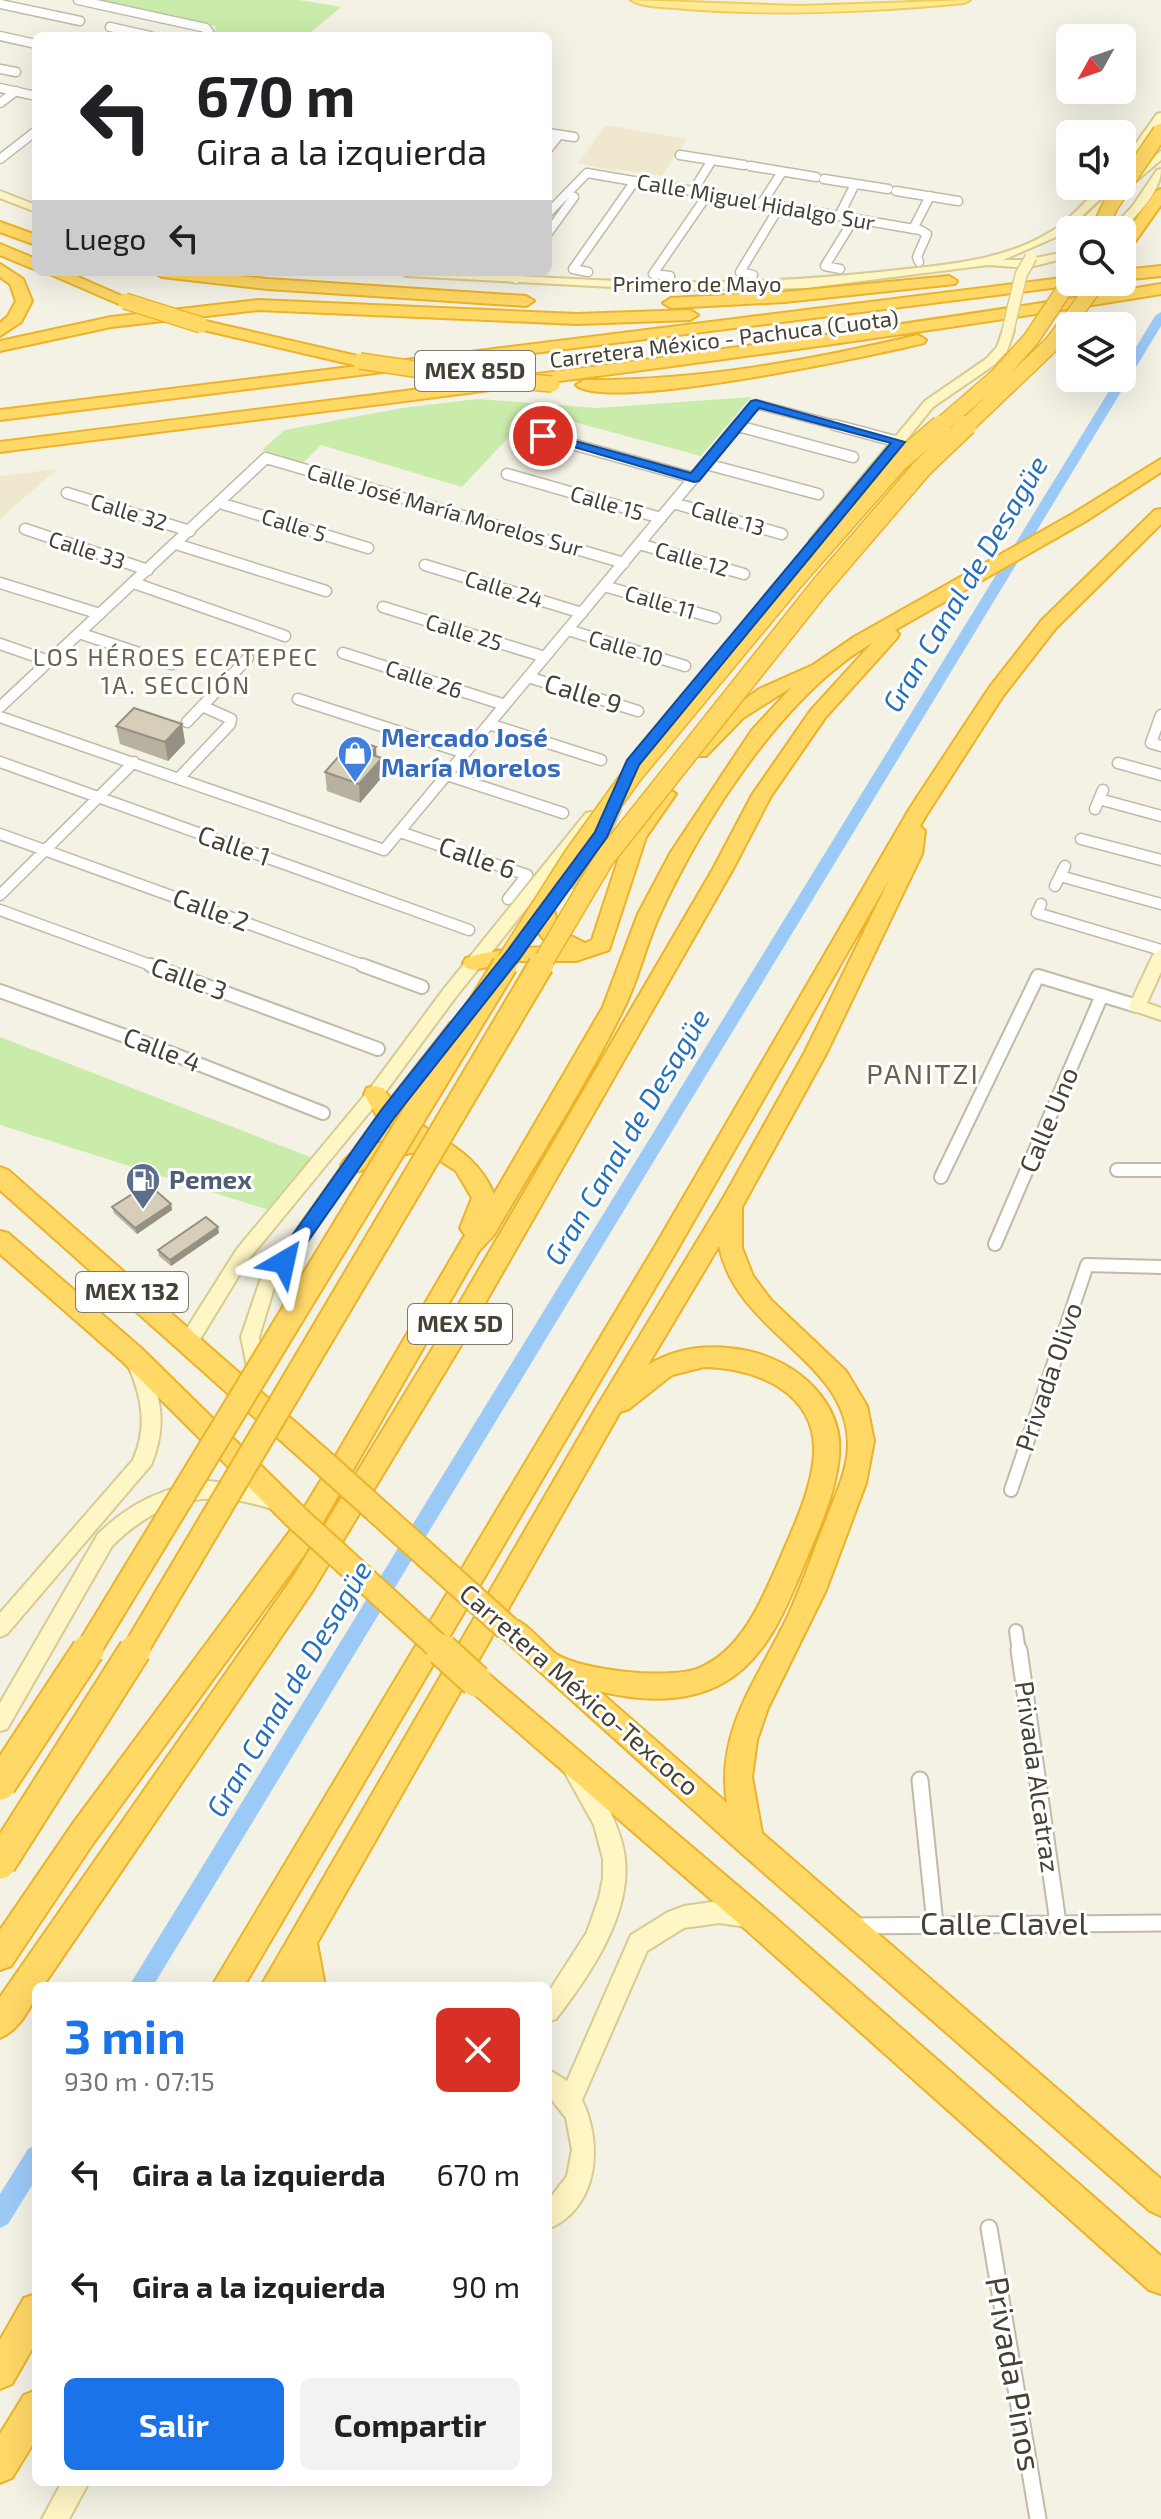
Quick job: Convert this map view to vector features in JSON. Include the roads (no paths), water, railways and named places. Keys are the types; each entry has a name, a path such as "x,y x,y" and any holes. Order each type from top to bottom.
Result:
{"highway":[{"path":"1107,216 1110,206 1161,131"},
{"path":"1112,216 1161,147"},
{"path":"1136,230 1161,194"},
{"path":"0,227 32,239"},
{"path":"0,249 32,263"},
{"path":"0,346 125,320 260,305 381,302 622,311 771,305 1056,268"},
{"path":"0,269 17,282 23,290 24,301 15,319 0,331"},
{"path":"1145,273 1161,289"},
{"path":"1145,273 1161,297"},
{"path":"63,276 125,301 201,325 360,361 469,377 552,384 666,384 774,372 938,335 1145,273"},
{"path":"0,447 599,371 1033,310 1145,273"},
{"name":"Carretera México - Pachuca (Cuota)","path":"0,430 901,316 1145,273 1161,280"},
{"path":"260,305 577,319 643,317 793,309 1056,275"},
{"path":"197,276 268,284 572,303 710,302 919,284"},
{"name":"Carretera México - Pachuca (Cuota)","path":"0,415 1056,284"},
{"path":"0,1784 82,1660 440,1068 573,857 632,775 794,580 898,462 998,376 1031,339 1060,296"},
{"path":"0,1863 112,1689 604,859 820,587 923,467 1052,344 1088,296"},
{"name":"MEX 5D","path":"0,2023 304,1582 451,1340 723,869 762,795 818,714 906,617 1080,517 1161,464"},
{"path":"229,1982 665,1250 917,813 996,692 1049,624 1161,514"},
{"path":"1114,561 1161,525"},
{"path":"0,1956 84,1832 295,1547 471,1244 486,1229 603,1029 633,945 681,852 759,734 820,669 861,641 906,617"},
{"path":"601,945 636,836 711,736 735,715 792,679 820,669"},
{"path":"278,1982 604,1417 732,1203 816,1052 912,854 917,813"},
{"path":"546,911 545,924 552,936 577,945 633,945"},
{"path":"610,918 633,945"},
{"path":"474,963 514,954 576,954 601,945"},
{"path":"375,1094 388,1114 463,1161 482,1187 483,1207 472,1227 471,1244"},
{"path":"353,1165 375,1153 401,1146 423,1145 445,1149"},
{"name":"Carretera México-Texcoco","path":"0,1176 749,1841 1155,2189"},
{"path":"732,1203 727,1229 734,1267 745,1287 828,1367 845,1390 857,1418 861,1440 850,1494 797,1625 745,1727 738,1760 749,1841"},
{"name":"MEX 132","path":"0,1240 132,1355 290,1512 570,1764"},
{"path":"549,1665 631,1686 668,1688 701,1680 730,1663 754,1637 771,1610 823,1480 827,1451 822,1422 809,1398 786,1376 759,1363 730,1356 705,1356 677,1362 647,1378 604,1417"},
{"path":"570,1764 753,1918 1161,2278"},
{"path":"302,1941 309,1982"},
{"path":"0,2372 32,2317"},
{"path":"0,2466 32,2414"}],"main road":[{"path":"637,0 741,10 873,8 964,0"},
{"path":"696,0 839,0"},
{"path":"1136,151 1161,116"},
{"path":"1136,172 1161,154"},
{"path":"1129,216 1161,172"},
{"path":"0,194 32,207"},
{"name":"Primero de Mayo","path":"986,262 1059,232 1098,200"},
{"path":"189,1341 243,1254 375,1094 632,763 937,396 990,362 1003,348 1021,275 1031,257 1056,242"},
{"name":"Primero de Mayo","path":"525,276 670,286 806,284 986,262 1026,264 1056,257"},
{"path":"262,1409 250,1337 266,1286 388,1114 514,954 602,833 632,763"},
{"path":"1161,952 1137,1006 1161,1014"},
{"path":"0,1628 141,1465 152,1440 153,1413 150,1392 132,1355"},
{"path":"0,1722 105,1540 126,1518 153,1502 181,1492 213,1489 243,1491 290,1512"},
{"path":"552,2005 589,1949 609,1900 614,1874 612,1850 601,1817 570,1764"},
{"path":"570,2101 639,1943 668,1923 693,1915 719,1912 753,1918"},
{"path":"552,2085 570,2101 582,2124 584,2151 579,2177 566,2201 552,2213"},
{"path":"55,2519 74,2486"}],"street":[{"path":"78,0 202,32"},
{"path":"0,4 80,21"},
{"path":"110,27 132,32"},
{"path":"0,36 32,43"},
{"path":"0,69 16,72"},
{"path":"0,88 32,95"},
{"path":"0,103 16,91"},
{"path":"0,159 32,134"},
{"path":"552,134 574,137"},
{"path":"552,144 559,135"},
{"path":"680,155 958,201"},
{"path":"693,191 712,160"},
{"path":"762,203 782,172"},
{"name":"Calle Miguel Hidalgo Sur","path":"573,194 587,173 913,229 927,234 917,257 919,262"},
{"path":"588,272 573,269 635,181"},
{"path":"839,216 855,184"},
{"path":"552,194 573,194"},
{"path":"552,227 573,194"},
{"path":"670,276 653,274 708,194"},
{"path":"552,208 562,195"},
{"path":"913,229 930,196"},
{"path":"753,275 740,272 780,206"},
{"path":"840,269 825,266 854,219"},
{"path":"0,717 384,850 756,404 899,442"},
{"path":"738,426 853,457"},
{"path":"543,436 694,478"},
{"name":"Calle José María Morelos Sur","path":"220,503 266,458 624,563"},
{"path":"706,464 818,494"},
{"name":"Calle 15","path":"507,474 661,518"},
{"name":"Calle 32","path":"67,493 190,531"},
{"path":"0,707 220,503"},
{"name":"Calle 5","path":"220,503 368,548"},
{"name":"Calle 13","path":"673,503 782,534"},
{"name":"Calle 33","path":"25,529 148,570"},
{"path":"176,544 326,591"},
{"name":"Calle 12","path":"639,544 744,574"},
{"name":"Calle 24","path":"425,565 582,613"},
{"path":"0,583 100,614"},
{"path":"134,583 285,636"},
{"name":"Calle 11","path":"604,586 715,618"},
{"name":"Calle 25","path":"383,607 545,657"},
{"name":"Calle 10","path":"568,630 685,666"},
{"path":"79,633 172,664"},
{"path":"0,644 49,661"},
{"name":"Calle 26","path":"343,653 505,705"},
{"path":"187,722 248,658"},
{"name":"Calle 9","path":"528,677 638,711"},
{"path":"298,699 465,753"},
{"path":"180,777 230,724 228,716 202,706"},
{"path":"1161,715 1151,743 1161,746"},
{"path":"489,724 601,760"},
{"name":"Calle 1","path":"0,762 469,930"},
{"path":"0,895 134,762"},
{"path":"1118,763 1161,775"},
{"path":"447,775 563,813"},
{"path":"1099,799 1161,816"},
{"name":"Calle 6","path":"400,832 527,875 508,899"},
{"name":"Calle 2","path":"0,834 422,987"},
{"path":"1081,839 1161,860"},
{"path":"1060,876 1161,904"},
{"path":"1041,904 1037,913 1161,952"},
{"name":"Calle 3","path":"0,910 378,1049"},
{"path":"941,1177 1038,976 1137,1006"},
{"name":"Calle 4","path":"0,991 150,1045 323,1113"},
{"name":"Calle Uno","path":"995,1244 1102,995"},
{"path":"1117,1170 1161,1170"},
{"name":"Privada Olivo","path":"1011,1490 1087,1265 1161,1267"},
{"name":"Privada Alcatraz","path":"1016,1631 1058,1923"},
{"path":"920,1780 935,1924"},
{"name":"Calle Clavel","path":"847,1926 1161,1923"},
{"name":"Privada Pinos","path":"989,2228 1038,2519"}],"waterway":[{"name":"Gran Canal de Desagüe","path":"142,1982 1161,316"},
{"name":"Gran Canal de Desagüe","path":"0,2216 32,2164"}],"place":[{"name":"Mercado José María Morelos","path":"355,784"},
{"name":"Pemex","path":"143,1211"}],"district":[{"name":"LOS HÉROES ECATEPEC 1A. SECCIÓN","path":"176,672"},
{"name":"PANITZI","path":"923,1074"}]}
